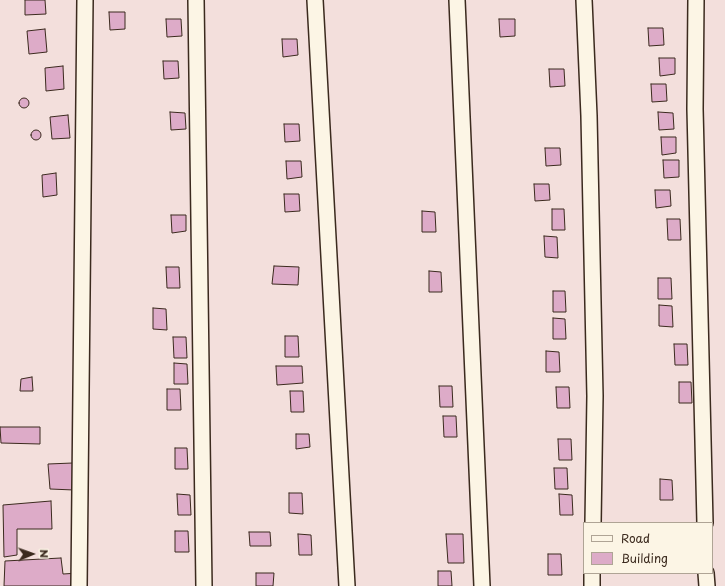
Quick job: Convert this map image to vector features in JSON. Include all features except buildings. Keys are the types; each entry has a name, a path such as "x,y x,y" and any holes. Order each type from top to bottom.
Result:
{"street":[{"path":"80,586 84,0"},
{"path":"196,0 204,586"},
{"path":"314,0 348,586"},
{"path":"457,0 482,586"},
{"path":"584,0 589,116 595,396 593,522"},
{"path":"696,0 695,116 705,522"},
{"path":"592,574 592,586"},
{"path":"706,574 706,586"}]}
